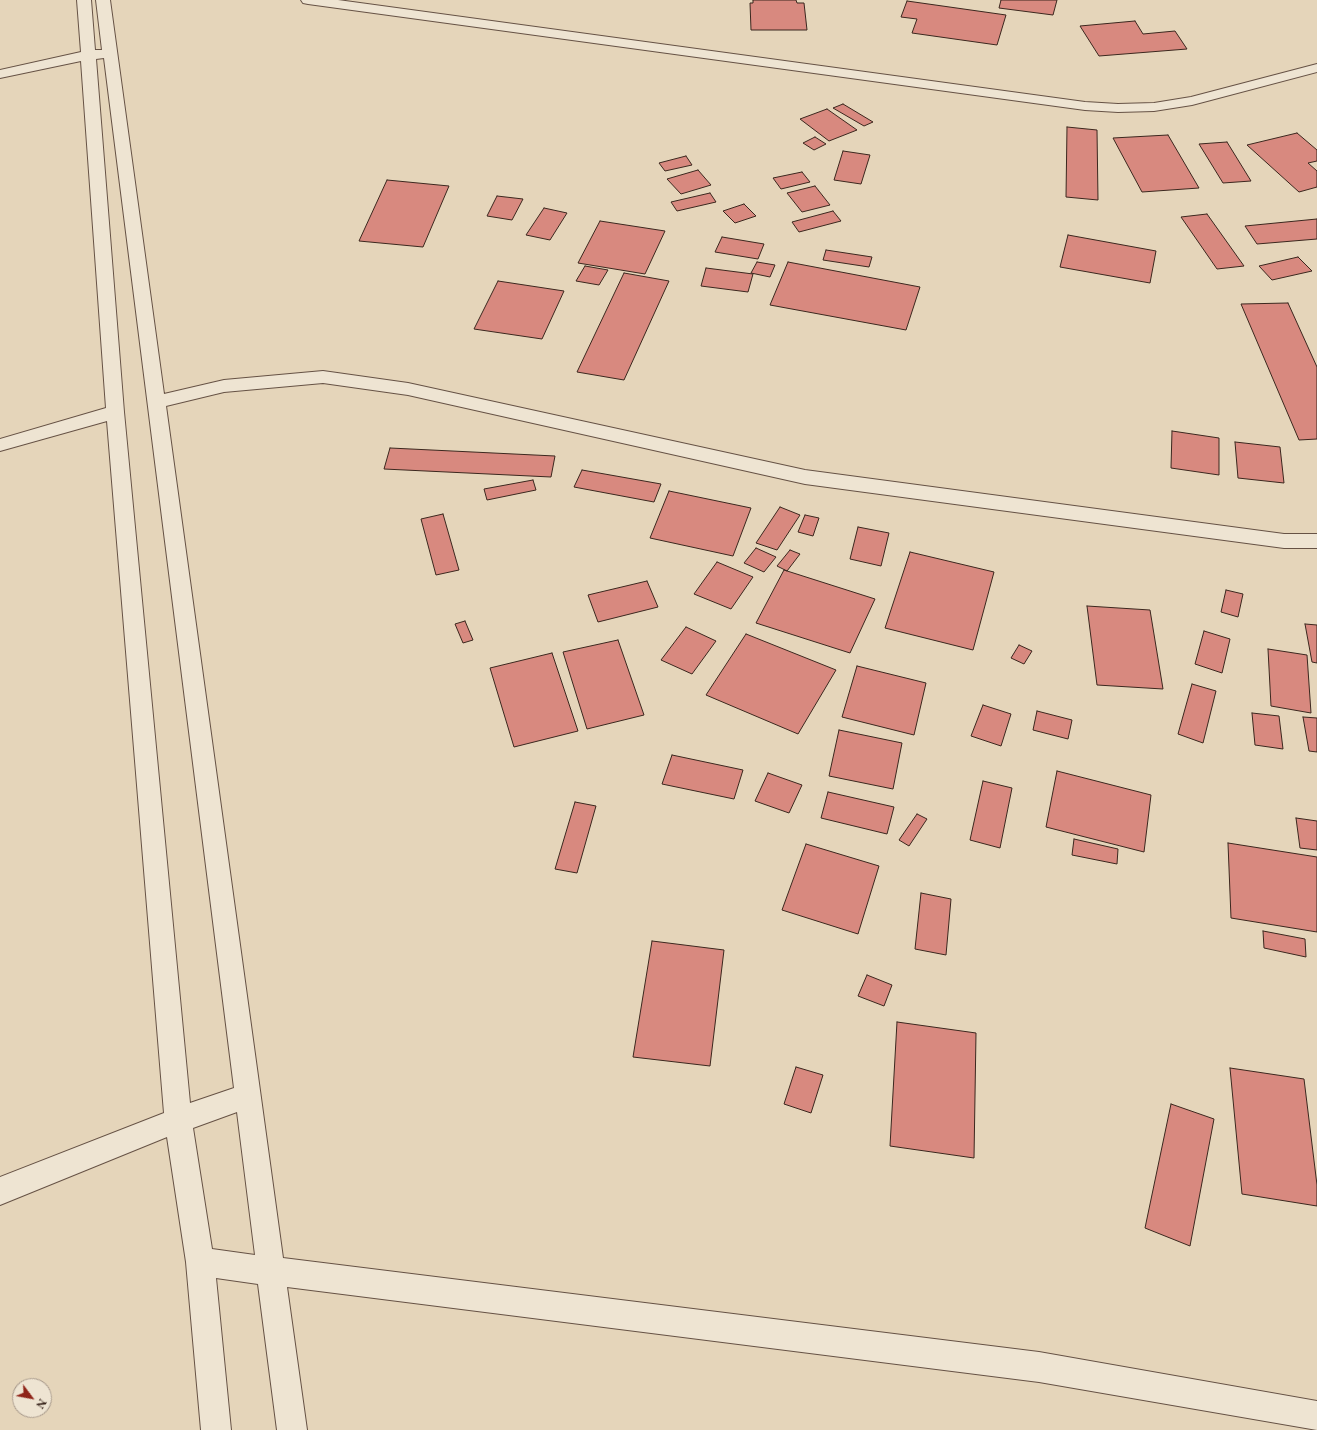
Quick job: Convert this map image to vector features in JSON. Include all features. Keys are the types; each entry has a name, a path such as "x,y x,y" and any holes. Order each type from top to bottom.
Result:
{"street":[{"path":"84,0 99,54 156,402 292,1430"},
{"path":"103,0 99,54 115,412 178,1120 200,1262 216,1430"},
{"path":"308,0 1085,106 1118,108 1154,107 1184,102 1317,68"},
{"path":"0,74 99,54"},
{"path":"156,402 224,386 323,377 408,389 805,477 1284,542 1317,541"},
{"path":"0,444 115,412"},
{"path":"0,1191 178,1120 247,1096"},
{"path":"200,1262 1039,1367 1317,1416"}],"building":[{"path":"753,0 796,0 797,3 804,3 807,30 751,30 750,3 753,3"},
{"path":"1001,0 1057,0 1053,15 999,8"},
{"path":"907,1 1006,15 997,45 912,33 917,19 901,17"},
{"path":"1135,21 1143,34 1175,31 1187,49 1099,56 1080,26"},
{"path":"843,104 873,122 864,126 833,108"},
{"path":"827,109 857,130 829,141 800,119"},
{"path":"1067,127 1097,130 1098,200 1066,197"},
{"path":"1297,133 1317,150 1317,161 1308,163 1317,171 1317,187 1299,192 1247,145"},
{"path":"1168,135 1199,188 1142,192 1113,138"},
{"path":"815,137 826,144 814,150 803,143"},
{"path":"1227,142 1251,181 1223,183 1199,144"},
{"path":"843,151 870,155 861,184 834,180"},
{"path":"686,156 692,165 665,171 659,163"},
{"path":"698,170 711,185 681,194 667,179"},
{"path":"802,172 810,182 781,189 773,178"},
{"path":"387,180 449,186 423,247 359,241"},
{"path":"815,186 830,205 802,212 787,193"},
{"path":"710,193 716,202 677,211 671,202"},
{"path":"497,196 523,199 512,220 487,216"},
{"path":"744,204 756,216 735,223 723,211"},
{"path":"544,208 567,213 550,240 526,235"},
{"path":"833,211 841,221 799,232 792,222"},
{"path":"1207,214 1244,266 1217,269 1181,217"},
{"path":"1317,219 1317,239 1257,244 1245,226"},
{"path":"600,221 665,231 645,274 578,263"},
{"path":"1068,235 1156,251 1150,283 1060,267"},
{"path":"722,237 764,244 758,259 715,252"},
{"path":"826,250 872,257 869,267 823,260"},
{"path":"1298,257 1312,271 1272,280 1259,266"},
{"path":"757,262 775,265 770,277 751,273"},
{"path":"788,262 920,287 906,330 770,305"},
{"path":"585,266 608,270 599,285 576,281"},
{"path":"706,268 753,274 748,292 701,286"},
{"path":"624,273 669,281 624,380 577,372"},
{"path":"498,281 564,291 542,339 474,329"},
{"path":"1288,303 1317,367 1317,439 1299,440 1241,304"},
{"path":"1172,431 1219,438 1219,475 1171,468"},
{"path":"1235,442 1280,447 1284,483 1238,478"},
{"path":"390,448 555,456 551,477 384,469"},
{"path":"582,470 661,484 654,502 574,487"},
{"path":"533,480 536,490 487,500 484,489"},
{"path":"669,491 751,508 733,556 650,538"},
{"path":"780,507 800,515 777,550 756,543"},
{"path":"443,514 459,570 436,575 421,519"},
{"path":"805,515 819,518 813,536 798,532"},
{"path":"858,527 889,533 881,566 850,559"},
{"path":"756,548 776,557 764,572 744,563"},
{"path":"790,550 800,554 787,571 777,566"},
{"path":"910,552 994,572 973,650 885,628"},
{"path":"717,562 753,577 731,609 694,594"},
{"path":"784,570 875,599 850,653 756,623"},
{"path":"647,581 658,607 598,622 588,595"},
{"path":"1226,590 1243,594 1238,617 1221,612"},
{"path":"1087,606 1150,610 1163,689 1097,685"},
{"path":"465,621 473,640 463,643 455,624"},
{"path":"1305,624 1317,625 1317,663 1312,662"},
{"path":"686,627 716,641 692,674 661,660"},
{"path":"1204,631 1230,639 1222,673 1195,664"},
{"path":"746,634 836,670 798,734 706,695"},
{"path":"618,640 644,715 587,729 563,652"},
{"path":"1019,645 1032,651 1024,664 1011,658"},
{"path":"1268,649 1307,655 1311,713 1271,706"},
{"path":"552,653 578,731 514,747 490,668"},
{"path":"857,666 926,683 914,735 842,717"},
{"path":"1192,684 1216,691 1203,743 1178,734"},
{"path":"983,705 1011,714 1001,746 971,736"},
{"path":"1037,711 1072,720 1068,739 1033,730"},
{"path":"1252,713 1279,716 1283,749 1255,745"},
{"path":"1303,717 1317,718 1317,752 1309,751"},
{"path":"839,730 902,743 893,789 829,776"},
{"path":"672,755 743,770 734,799 662,784"},
{"path":"1057,771 1151,795 1144,852 1046,827"},
{"path":"768,773 802,785 789,813 755,801"},
{"path":"983,781 1012,788 1000,848 970,840"},
{"path":"828,792 894,807 887,834 821,818"},
{"path":"575,802 596,806 577,873 555,869"},
{"path":"917,814 927,819 909,846 899,840"},
{"path":"1296,818 1317,821 1317,850 1300,848"},
{"path":"1074,839 1118,849 1117,864 1072,855"},
{"path":"1228,843 1317,857 1317,932 1231,918"},
{"path":"806,844 879,866 858,934 782,910"},
{"path":"921,893 951,899 946,955 915,949"},
{"path":"1263,931 1305,939 1306,957 1264,948"},
{"path":"652,941 724,950 710,1066 633,1057"},
{"path":"867,975 892,985 884,1006 858,996"},
{"path":"897,1022 976,1033 974,1158 890,1146"},
{"path":"796,1067 823,1075 811,1113 784,1104"},
{"path":"1230,1068 1304,1079 1317,1185 1317,1206 1242,1194"},
{"path":"1171,1104 1214,1119 1190,1246 1145,1228"}]}
